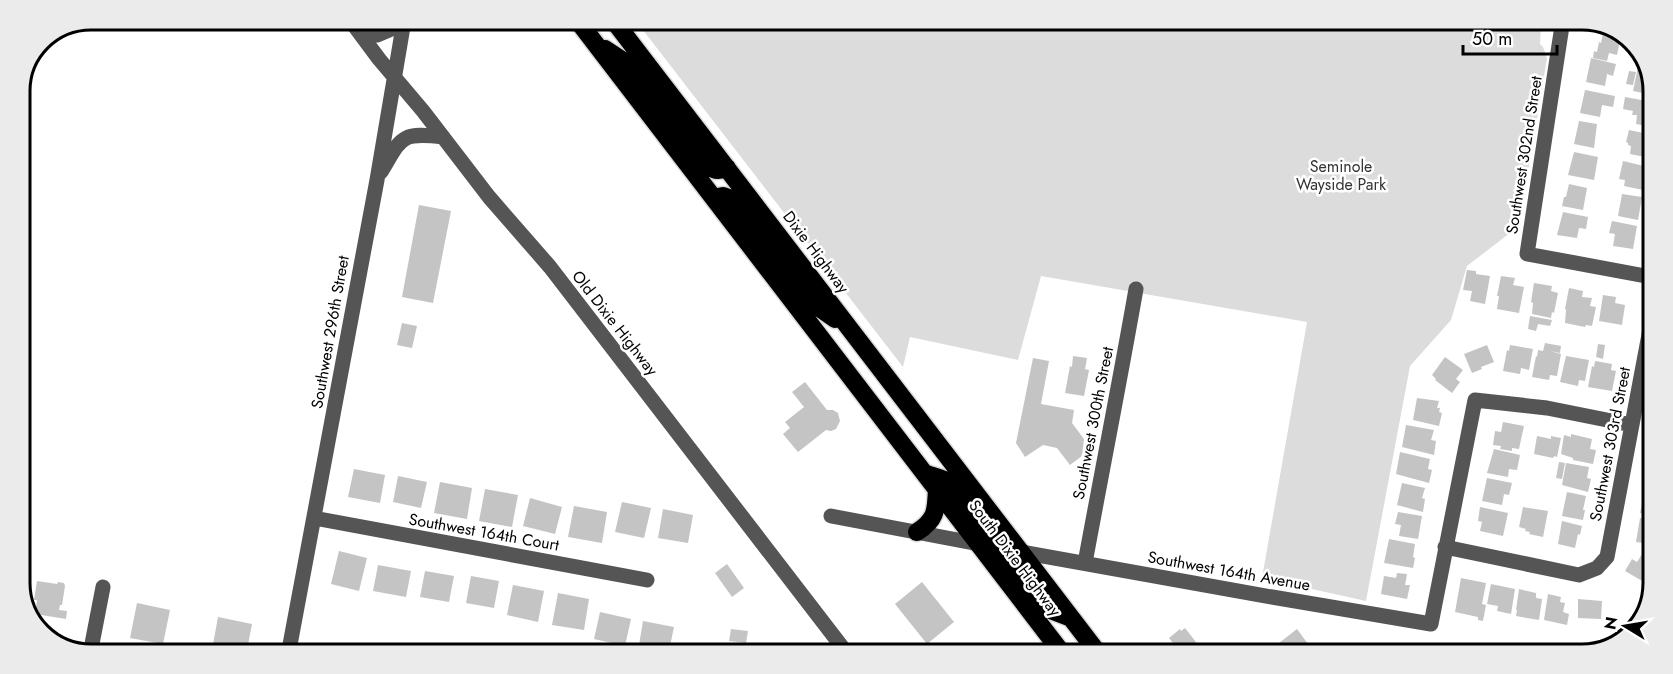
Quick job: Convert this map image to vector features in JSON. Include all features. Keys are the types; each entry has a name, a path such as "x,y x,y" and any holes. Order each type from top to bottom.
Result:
{"highway":[{"path":"585,30 714,198 723,196 731,199 815,305 851,331"},
{"name":"Dixie Highway","path":"621,30 987,507"},
{"path":"594,42 631,66 706,165 720,171 727,168"},
{"name":"South Dixie Highway","path":"714,198 1055,644"},
{"path":"917,532 927,526 935,513 932,481 951,483 980,523 998,543 1021,552"},
{"name":"South Dixie Highway","path":"987,507 1070,616"},
{"path":"979,544 999,555 1019,574 1048,609 1070,616 1091,644"}],"street":[{"name":"Old Dixie Highway","path":"358,30 489,196 550,267 840,644"},
{"path":"361,34 377,35 387,30"},
{"name":"Southwest 296th Street","path":"291,644 401,30"},
{"name":"Southwest 302nd Street","path":"1561,30 1527,254 1643,275"},
{"path":"376,180 398,144 405,138 414,135 443,137"},
{"name":"Southwest 300th Street","path":"1085,563 1136,289"},
{"name":"Southwest 303rd Street","path":"1445,547 1579,574 1597,568 1607,557 1643,367"},
{"path":"1445,547 1475,400 1547,408 1632,425"},
{"path":"831,516 979,544"},
{"name":"Southwest 164th Court","path":"314,518 647,580"},
{"name":"Southwest 164th Avenue","path":"1021,552 1431,624 1445,547"},
{"path":"92,644 103,587"}],"green space":[{"name":"Seminole Wayside Park","path":"643,30 1541,30 1540,44 1547,58 1519,226 1467,266 1451,320 1410,366 1366,601 1262,578 1307,322 1041,276 1018,360 910,337 903,367"}],"building":[{"path":"1603,34 1619,43 1617,55 1609,53 1607,61 1593,58 1594,51 1597,52 1599,42 1601,43"},
{"path":"1591,58 1616,64 1613,76 1607,74 1605,86 1586,82"},
{"path":"1638,67 1643,93 1633,91"},
{"path":"1629,71 1636,72 1633,85 1626,84"},
{"path":"1585,90 1615,96 1613,107 1602,105 1600,117 1580,113"},
{"path":"1625,97 1643,100 1643,125 1636,124 1637,115 1632,115 1633,111 1623,109"},
{"path":"1579,121 1597,124 1594,148 1574,144"},
{"path":"1629,130 1643,133 1643,157 1630,154 1631,146 1626,142"},
{"path":"1574,152 1598,157 1594,180 1568,175"},
{"path":"1623,161 1643,166 1643,190 1624,186 1625,180 1619,179"},
{"path":"1569,184 1587,188 1583,210 1562,206"},
{"path":"1622,194 1642,197 1638,220 1618,216"},
{"path":"419,205 451,211 433,303 402,297"},
{"path":"1563,212 1588,217 1586,229 1579,228 1577,238 1557,235"},
{"path":"1612,221 1637,226 1633,249 1613,246 1615,234 1609,233"},
{"path":"1467,270 1490,276 1485,304 1470,301 1472,291 1463,290"},
{"path":"1501,276 1515,278 1513,285 1524,287 1519,313 1497,309"},
{"path":"1534,283 1552,286 1551,291 1558,293 1551,318 1532,314"},
{"path":"1569,288 1583,291 1582,297 1592,298 1590,306 1596,307 1592,326 1565,323"},
{"path":"1603,295 1616,297 1615,303 1625,305 1622,325 1599,321"},
{"path":"1530,316 1552,320 1550,326 1538,324 1536,331 1528,329"},
{"path":"402,323 417,326 412,348 397,345"},
{"path":"1545,343 1561,346 1560,353 1550,351 1561,354 1557,376 1550,375 1549,380 1532,377 1538,350 1543,351"},
{"path":"1598,344 1605,345 1603,359 1596,357"},
{"path":"1487,345 1494,362 1472,373 1464,354"},
{"path":"1510,345 1533,349 1529,370 1521,368 1520,374 1503,371"},
{"path":"1073,356 1087,358 1085,369 1089,370 1084,396 1065,393"},
{"path":"1566,356 1589,360 1585,381 1579,380 1578,386 1560,382"},
{"path":"1445,357 1463,370 1456,379 1460,382 1452,393 1432,375"},
{"path":"1033,358 1049,361 1041,404 1074,410 1072,423 1084,439 1082,456 1070,465 1057,448 1043,445 1025,457 1016,443"},
{"path":"1595,361 1612,364 1611,370 1616,371 1612,391 1588,387"},
{"path":"805,382 827,410 838,413 840,421 836,429 826,430 798,452 783,434 790,428 785,422 804,407 792,392"},
{"path":"1417,398 1439,401 1437,408 1440,408 1439,412 1442,413 1439,426 1413,420"},
{"path":"1503,422 1524,426 1519,449 1512,448 1512,451 1493,445 1495,431 1501,432"},
{"path":"1406,425 1434,430 1431,440 1436,441 1434,455 1402,447"},
{"path":"1571,434 1592,439 1590,449 1596,450 1593,464 1573,460 1561,454 1564,435 1571,437"},
{"path":"1537,436 1551,439 1551,436 1561,438 1557,457 1534,454"},
{"path":"1494,449 1520,455 1517,470 1509,469 1508,477 1487,473"},
{"path":"1400,452 1430,459 1428,469 1432,470 1429,483 1396,474"},
{"path":"1559,462 1565,463 1562,479 1556,478"},
{"path":"1566,463 1589,467 1587,478 1591,479 1588,492 1562,485"},
{"path":"354,469 385,475 380,503 348,497"},
{"path":"398,476 427,482 421,508 393,502"},
{"path":"1487,478 1512,483 1509,495 1504,494 1502,505 1482,501"},
{"path":"440,482 472,488 467,519 434,513"},
{"path":"1402,483 1425,488 1422,498 1425,499 1423,512 1397,505"},
{"path":"485,489 518,495 512,527 479,521"},
{"path":"1567,492 1586,496 1583,520 1562,516"},
{"path":"530,498 562,507 555,534 523,526"},
{"path":"622,502 651,508 644,538 615,532"},
{"path":"574,506 607,512 602,543 568,537"},
{"path":"1480,507 1508,513 1503,536 1480,531 1482,522 1478,521"},
{"path":"1523,507 1548,511 1543,537 1529,534 1530,532 1525,531 1526,529 1519,527"},
{"path":"663,509 693,515 688,543 658,538"},
{"path":"1398,512 1422,516 1418,539 1399,536 1401,525 1395,524"},
{"path":"1640,518 1643,519 1643,543 1636,542"},
{"path":"1562,521 1582,526 1575,548 1558,544"},
{"path":"1389,539 1415,544 1413,568 1384,563"},
{"path":"339,551 367,558 359,591 331,584"},
{"path":"1642,554 1643,581 1625,571 1632,559 1637,562"},
{"path":"727,564 744,588 732,597 715,573"},
{"path":"378,565 411,571 406,597 373,591"},
{"path":"425,571 454,576 449,602 420,597"},
{"path":"1397,573 1407,574 1405,585 1410,585 1407,599 1381,594 1384,576 1396,578"},
{"path":"471,576 499,581 494,608 466,603"},
{"path":"1461,578 1486,583 1482,604 1486,605 1483,621 1478,620 1478,617 1455,612"},
{"path":"37,581 64,583 62,605 59,610 67,611 66,619 39,615 36,608 37,600 34,600"},
{"path":"922,582 954,622 927,644 895,604"},
{"path":"1491,584 1515,589 1511,614 1497,611 1498,606 1487,604"},
{"path":"513,585 544,591 538,622 507,615"},
{"path":"1519,589 1536,593 1536,598 1542,599 1539,620 1516,616"},
{"path":"558,593 589,599 584,630 552,625"},
{"path":"1548,594 1561,597 1560,602 1565,603 1563,612 1569,614 1567,625 1544,620"},
{"path":"1578,599 1602,601 1601,619 1578,618"},
{"path":"137,603 170,610 163,644 130,638"},
{"path":"600,612 631,619 625,644 594,639"},
{"path":"218,617 252,624 248,644 213,644"},
{"path":"643,621 674,627 670,644 639,644"},
{"path":"1185,628 1198,644 1174,644 1169,638 1180,629 1181,631"},
{"path":"731,629 748,631 746,643 729,641"},
{"path":"1297,629 1308,644 1278,644"}]}
